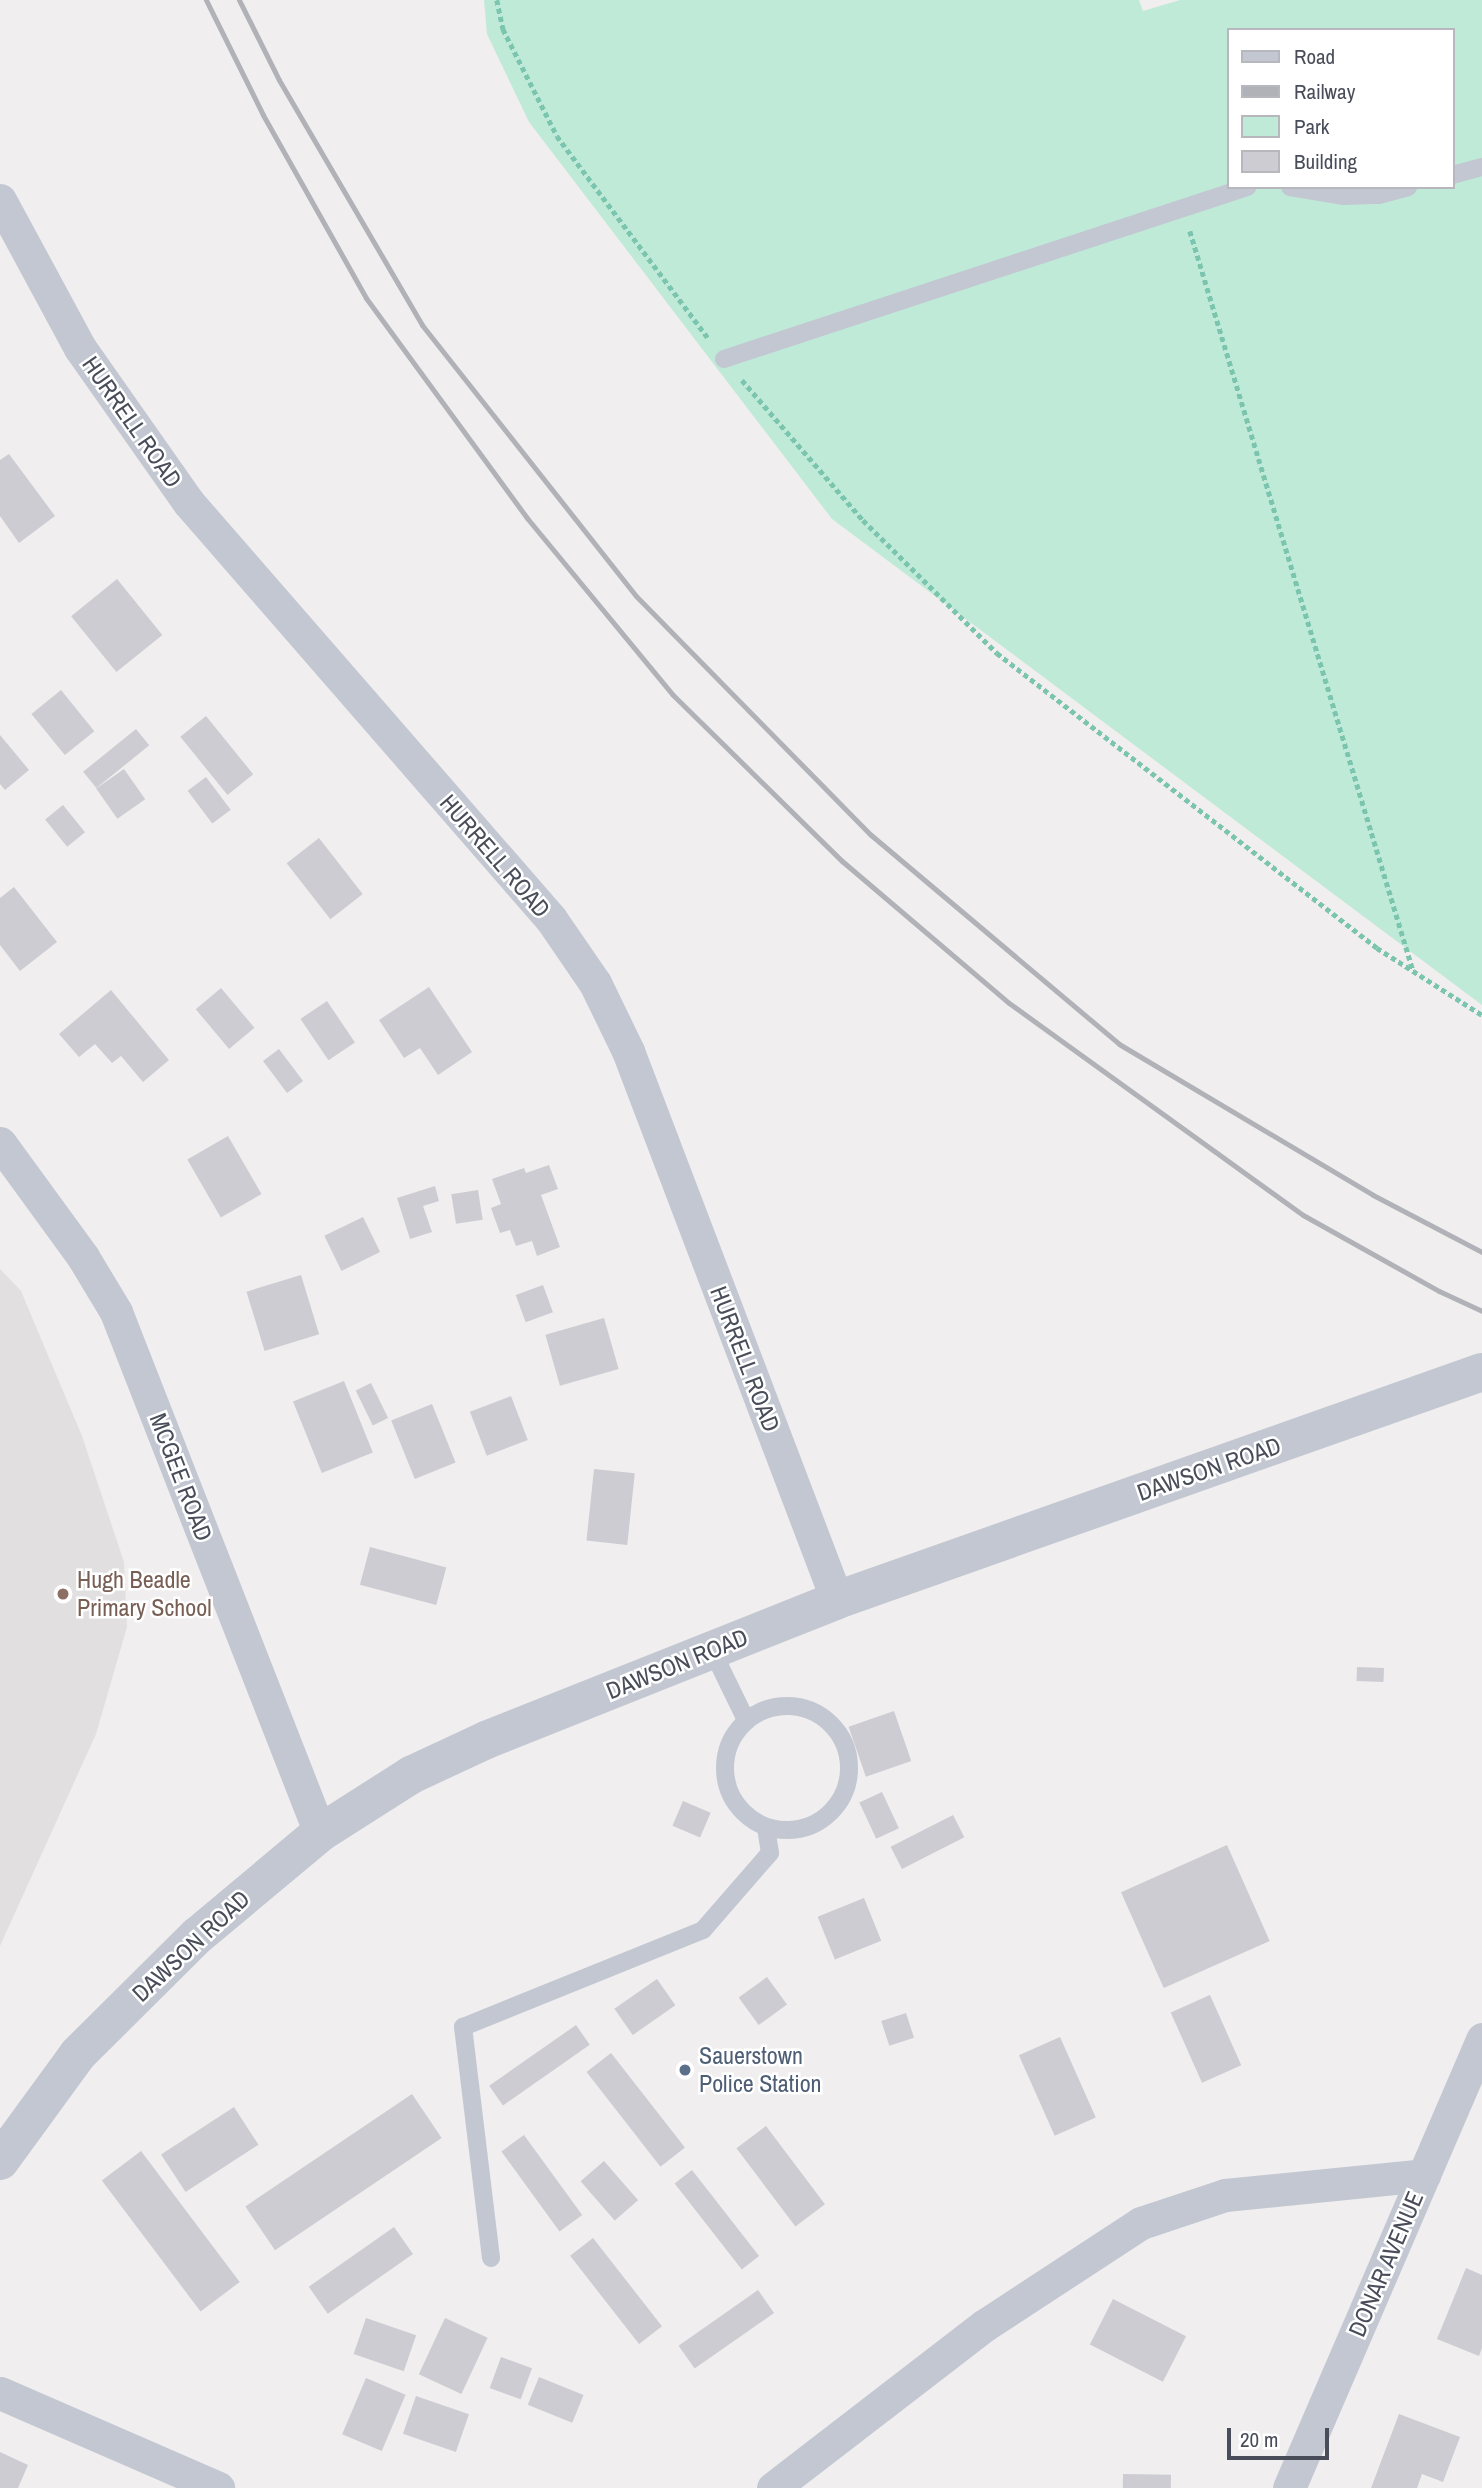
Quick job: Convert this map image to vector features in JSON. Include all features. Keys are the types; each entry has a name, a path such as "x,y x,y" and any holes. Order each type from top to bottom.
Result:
{"street":[{"name":"HURRELL ROAD","path":"0,200 80,348 189,503 551,919 594,983 628,1051 837,1600"},
{"name":"MCGEE ROAD","path":"0,1143 83,1256 116,1312 320,1832"},
{"name":"DAWSON ROAD","path":"0,2161 78,2054 197,1936 320,1832 411,1775 486,1740 837,1600 1482,1372"},
{"name":"DONAR AVENUE","path":"1289,2488 1482,2039"},
{"path":"773,2488 985,2325 1141,2223 1225,2195 1424,2175"},
{"path":"0,2393 218,2488"}],"lane":[{"path":"1454,174 1482,167"},
{"path":"723,359 1241,189"},
{"path":"1302,189 1344,196 1379,195 1401,189"},
{"path":"712,1650 746,1720"},
{"path":"795,1706 820,1714 839,1733 849,1757 849,1783 837,1807 817,1824 792,1831 766,1828 744,1814 729,1793 724,1767 730,1741 746,1720 769,1708 795,1706"},
{"path":"491,2258 463,2027 703,1930 770,1853 766,1828"}],"path":[{"path":"498,0 503,29 557,136 723,359 863,520 996,653 1377,948 1482,1015"},
{"path":"1183,208 1413,971"}],"shaded area":[{"name":"Hugh Beadle Primary School","path":"0,1269 21,1291 82,1436 124,1562 127,1627 96,1734 0,1946"}],"green space":[{"path":"484,0 1139,0 1143,11 1180,0 1482,0 1482,1005 832,519 529,122 487,34"}],"building":[{"path":"9,454 55,516 19,543 0,516 0,460"},
{"path":"117,579 162,635 116,672 71,616"},
{"path":"61,690 94,731 65,755 31,714"},
{"path":"206,716 253,774 228,795 180,737"},
{"path":"136,729 149,745 96,788 83,772"},
{"path":"0,735 29,770 5,790 0,784"},
{"path":"124,769 145,799 117,819 96,789"},
{"path":"206,777 231,810 212,824 188,791"},
{"path":"63,805 85,832 67,847 45,819"},
{"path":"319,838 363,894 330,919 287,863"},
{"path":"14,887 57,942 20,971 0,945 0,898"},
{"path":"429,987 472,1052 438,1075 420,1048 404,1058 379,1020"},
{"path":"221,988 254,1028 229,1049 196,1009"},
{"path":"111,990 169,1060 143,1082 121,1056 112,1063 95,1044 79,1057 59,1034"},
{"path":"327,1001 355,1042 328,1060 300,1019"},
{"path":"279,1049 303,1081 287,1093 263,1061"},
{"path":"228,1136 261,1194 221,1218 187,1160"},
{"path":"549,1165 558,1189 541,1195 560,1247 537,1256 532,1241 516,1246 510,1230 500,1233 491,1208 501,1204 492,1179 524,1168 526,1173"},
{"path":"435,1186 439,1201 423,1206 432,1232 410,1239 397,1198"},
{"path":"478,1190 483,1220 456,1224 451,1194"},
{"path":"363,1217 380,1252 341,1271 324,1236"},
{"path":"301,1275 319,1334 265,1351 246,1292"},
{"path":"543,1285 553,1312 526,1322 516,1295"},
{"path":"604,1318 619,1369 560,1386 545,1335"},
{"path":"344,1381 373,1452 322,1473 293,1402"},
{"path":"371,1383 388,1418 373,1426 356,1390"},
{"path":"511,1396 528,1440 487,1456 470,1412"},
{"path":"432,1404 456,1462 415,1479 391,1420"},
{"path":"594,1469 635,1473 627,1545 586,1541"},
{"path":"370,1547 446,1567 436,1605 360,1585"},
{"path":"1357,1667 1384,1668 1383,1682 1357,1681"},
{"path":"894,1711 911,1761 866,1777 849,1727"},
{"path":"882,1792 899,1828 876,1839 859,1803"},
{"path":"683,1801 711,1813 700,1838 672,1826"},
{"path":"953,1815 964,1837 902,1869 891,1847"},
{"path":"1227,1845 1270,1941 1164,1988 1121,1892"},
{"path":"864,1898 881,1941 835,1959 818,1917"},
{"path":"767,1977 787,2005 759,2025 739,1998"},
{"path":"657,1979 675,2005 633,2035 614,2009"},
{"path":"1210,1995 1241,2065 1202,2083 1171,2012"},
{"path":"906,2013 914,2038 889,2046 881,2021"},
{"path":"576,2025 590,2045 503,2105 489,2086"},
{"path":"1060,2037 1096,2117 1055,2136 1019,2055"},
{"path":"611,2053 685,2148 660,2167 587,2072"},
{"path":"412,2094 442,2138 275,2250 245,2206"},
{"path":"234,2107 259,2145 186,2192 161,2154"},
{"path":"766,2126 825,2204 795,2227 736,2148"},
{"path":"524,2135 582,2215 560,2232 501,2151"},
{"path":"141,2151 240,2282 201,2311 102,2180"},
{"path":"604,2161 638,2200 615,2221 581,2181"},
{"path":"692,2170 759,2256 742,2269 675,2184"},
{"path":"394,2227 413,2254 328,2314 309,2287"},
{"path":"593,2238 662,2326 639,2344 570,2256"},
{"path":"1466,2268 1482,2275 1482,2348 1479,2356 1437,2339"},
{"path":"758,2290 774,2313 695,2369 679,2346"},
{"path":"1113,2299 1186,2336 1163,2382 1090,2344"},
{"path":"366,2318 416,2335 404,2371 354,2354"},
{"path":"445,2318 488,2338 461,2394 419,2374"},
{"path":"501,2357 532,2368 521,2399 490,2388"},
{"path":"539,2377 584,2395 572,2423 528,2405"},
{"path":"366,2378 406,2395 382,2451 342,2434"},
{"path":"416,2396 469,2414 456,2452 403,2434"},
{"path":"1399,2414 1460,2437 1443,2482 1422,2474 1417,2488 1371,2488"},
{"path":"0,2452 28,2465 18,2488 0,2488"},
{"path":"1123,2474 1171,2475 1171,2488 1123,2488"}],"railway":[{"path":"206,0 263,115 366,298 527,518 673,695 842,861 1009,1003 1303,1215 1439,1291 1482,1311"},
{"path":"239,0 279,80 422,325 636,596 871,835 1119,1044 1373,1195 1482,1252"}],"place":[{"name":"Hugh Beadle Primary School","path":"63,1594"},
{"name":"Sauerstown Police Station","path":"685,2070"}]}
